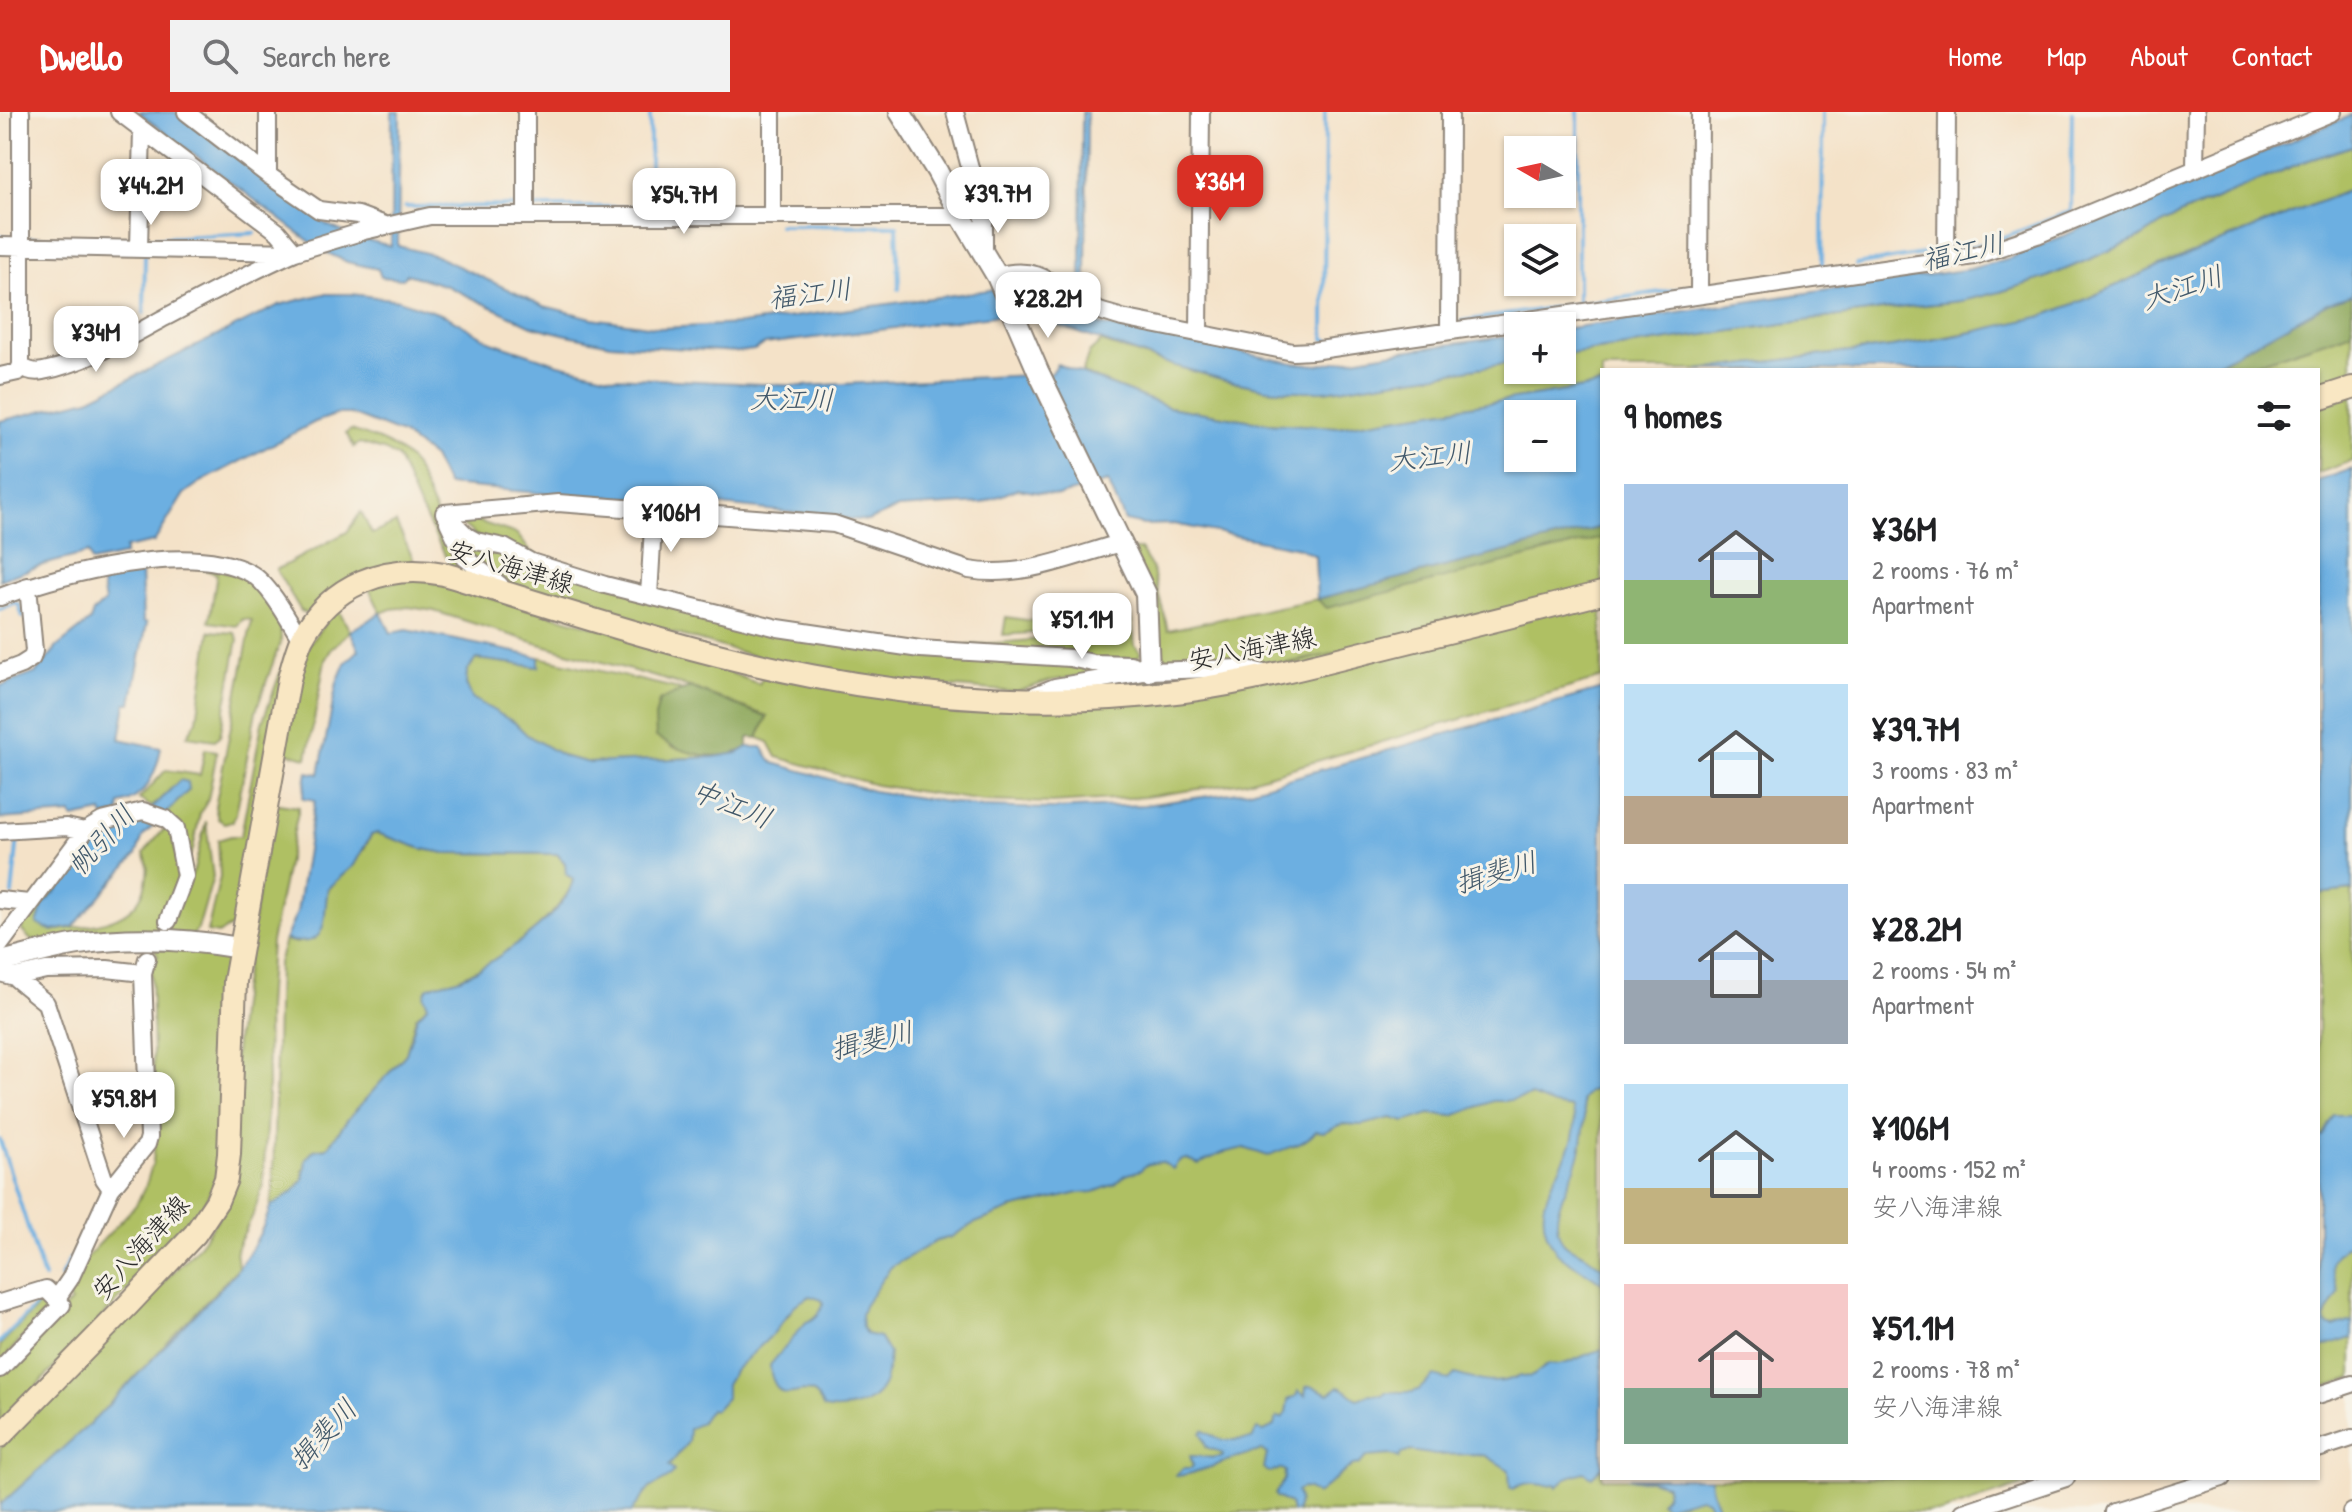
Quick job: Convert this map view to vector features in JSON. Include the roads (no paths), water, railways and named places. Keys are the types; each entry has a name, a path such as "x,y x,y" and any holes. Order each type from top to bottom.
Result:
{"main road":[{"path":"2320,398 2352,388"},
{"name":"安八海津線","path":"0,1436 176,1254 217,1201 226,1179 229,1154 232,1017 240,948 289,679 301,640 325,606 355,585 387,573 424,570 667,641 811,677 905,690 1028,699 1124,697 1185,691 1275,675 1600,594"}],"street":[{"path":"0,376 18,372 21,365 21,112"},
{"path":"119,112 301,250"},
{"path":"186,112 319,210 392,223"},
{"path":"268,112 268,175"},
{"path":"526,112 526,216"},
{"path":"772,112 772,216"},
{"path":"900,112 997,276 1017,327 1146,594 1149,671"},
{"path":"955,112 984,219 984,255"},
{"path":"1199,333 1201,112"},
{"path":"1449,331 1450,112"},
{"path":"1699,295 1700,112"},
{"path":"1946,261 1947,112"},
{"path":"2195,168 2196,112"},
{"path":"997,276 1014,271 1038,275 1097,310 1122,318 1303,352 1974,256 2037,235 2333,112"},
{"path":"140,242 142,130"},
{"path":"21,365 27,370 40,372 71,363 123,341 253,270 301,250 392,223 430,216 961,216"},
{"path":"0,246 140,242 301,250"},
{"path":"444,513 558,503 834,524 969,570 1003,574 1120,543"},
{"path":"649,596 654,509"},
{"path":"444,513 467,536 504,547 531,562 778,628 920,649 1130,664 1149,671"},
{"path":"444,513 465,558 485,576 517,596"},
{"path":"0,597 28,586 95,571 175,558 206,560 253,574 279,604 301,640"},
{"path":"0,673 32,658 28,586"},
{"path":"1028,699 1055,687 1149,671 1242,668 1275,675"},
{"path":"0,945 85,831 102,821 143,811 166,819 176,828 185,876 168,921"},
{"path":"0,831 66,827 85,831"},
{"path":"0,900 29,903"},
{"path":"5,971 79,944 126,940 201,941 240,948"},
{"path":"5,971 145,966 149,1137 147,1144 111,1189 70,1279 57,1298"},
{"path":"5,971 46,1003 104,1179 111,1189"},
{"path":"0,1303 46,1289 62,1305 0,1369"},
{"path":"2320,1394 2352,1384"},
{"path":"2320,1448 2352,1438"},
{"path":"1963,1512 2060,1480"},
{"path":"2113,1512 2216,1480"}],"water":[{"path":"138,112 175,112 327,225 355,237 391,246 392,112 400,112 398,246 434,255 544,306 592,318 662,328 741,324 1026,285 1065,301 1101,325 1294,363 1318,365 1504,337 1504,364 1325,391 1267,389 1172,365 1045,321 1009,314 765,344 754,350 737,352 610,344 532,326 447,286 407,274 403,279 381,277 378,269 347,262 321,250"},
{"path":"1082,112 1087,112 1086,288 1081,288"},
{"path":"2352,115 2352,146 2303,162 2190,210 2142,237 2045,278 2000,292 1961,301 1576,353 1576,327 1970,269 2010,258"},
{"name":"大江川","path":"2352,189 2352,295 2328,303 2217,364 2204,368 1715,368 1892,347 2043,316"},
{"name":"大江川","path":"323,294 351,294 399,300 446,316 492,342 559,364 613,377 801,386 1050,374 1057,364 1168,407 1266,423 1338,427 1504,401 1504,472 1576,472 1576,400 1508,400 1600,385 1600,528 1317,599 1315,556 1299,548 1174,524 1144,525 1125,521 1108,482 1058,496 1017,489 982,503 898,508 868,521 685,501 447,485 433,457 402,434 351,414 338,414 315,422 199,483 184,494 154,542 125,548 125,555 91,562 88,553 0,580 0,421 89,399 279,305"},
{"path":"2352,469 2352,890 2320,894 2320,480"},
{"path":"131,568 133,572 141,571 143,621 147,623 131,703 126,703 120,739 161,748 149,782 137,796 120,804 119,813 104,817 102,812 73,818 71,814 0,819 0,686 36,673 57,647 90,621 93,612 105,602 101,580 103,574"},
{"path":"381,613 391,633 407,630 539,657 539,667 476,659 467,671 466,684 472,698 565,757 590,763 714,757 738,753 748,747 762,747 773,763 873,791 982,807 1052,809 1144,805 1246,791 1600,690 1600,1087 1588,1092 1582,1100 1582,1143 1560,1202 1557,1220 1563,1242 1600,1266 1600,1282 1559,1255 1546,1230 1544,1212 1548,1194 1571,1143 1575,1126 1572,1108 1531,1096 1493,1101 1453,1116 1430,1114 1405,1122 1391,1118 1362,1125 1343,1124 1324,1132 1316,1131 1300,1143 1268,1156 1244,1148 1222,1153 1199,1164 1186,1159 1179,1161 1173,1169 1162,1162 1153,1163 1094,1192 1011,1209 937,1241 891,1267 864,1306 862,1327 866,1334 879,1337 889,1353 883,1386 872,1398 857,1406 824,1408 813,1393 782,1392 773,1379 770,1365 822,1307 822,1300 810,1296 795,1305 773,1334 735,1370 726,1385 726,1398 689,1429 688,1442 669,1466 674,1471 671,1476 650,1488 631,1512 0,1512 0,1505 96,1418 233,1275 255,1243 270,1207 294,1191 303,1180 306,1159 314,1150 327,1148 348,1119 406,1054 417,1017 428,1005 424,996 427,988 463,977 510,949 544,921 568,892 573,879 566,874 565,863 557,854 445,853 377,833 371,835 354,865 328,888 324,921 318,936 300,942 285,940 297,912 315,800 303,798 307,772 319,774 337,682 345,663 359,650 350,631"},
{"name":"帆引川","path":"180,780 188,782 189,790 143,836 136,855 73,927 52,931 37,924 43,905 64,883 91,841 109,829 107,824 118,820 119,827 138,822"},
{"path":"2334,1115 2352,1115 2352,1242 2333,1259 2332,1269 2339,1292 2324,1319 2327,1325 2334,1327 2352,1321 2352,1338 2320,1348 2320,1136"},
{"path":"1600,1351 1600,1469 1592,1477 1584,1472 1569,1477 1557,1487 1555,1484 1529,1484 1513,1489 1510,1488 1509,1470 1486,1456 1411,1451 1401,1454 1399,1458 1392,1455 1366,1457 1317,1495 1302,1488 1297,1491 1299,1502 1296,1512 1292,1512 1290,1504 1275,1494 1284,1480 1285,1471 1266,1470 1267,1454 1262,1451 1200,1471 1176,1475 1183,1468 1193,1466 1190,1456 1223,1456 1207,1448 1201,1433 1203,1430 1222,1439 1252,1439 1257,1429 1264,1431 1274,1426 1277,1417 1282,1418 1286,1413 1288,1400 1298,1391 1305,1396 1306,1387 1311,1386 1329,1394 1338,1387 1358,1399 1370,1394 1383,1395 1385,1392 1412,1392 1434,1376 1449,1380 1455,1374 1480,1381 1504,1381 1521,1375 1533,1375 1549,1364 1562,1364"},
{"path":"1649,1480 1711,1480 1719,1512 1713,1512 1707,1500 1700,1497 1666,1507 1660,1502 1666,1494 1667,1485"}],"waterway":[{"path":"650,112 650,206"},
{"path":"1325,112 1324,339 1330,341"},
{"path":"1578,112 1578,304"},
{"path":"1822,270 1823,112"},
{"name":"福江川","path":"1950,251 1991,242 2071,211 2072,112"},
{"path":"405,207 519,206"},
{"path":"533,207 762,207"},
{"path":"779,225 897,226 899,289"},
{"path":"142,239 255,233"},
{"path":"0,237 16,237"},
{"path":"30,238 133,239"},
{"name":"福江川","path":"1856,265 1940,251"},
{"path":"144,313 145,255"},
{"path":"1703,285 1792,274"},
{"path":"1462,321 1695,287"},
{"path":"0,609 15,603 19,605 23,617"},
{"path":"12,894 18,837"},
{"path":"0,1140 44,1278"},
{"path":"61,1277 70,1259"},
{"path":"0,1342 44,1297"}],"water label":[{"name":"中江川","path":"732,804"},
{"name":"揖斐川","path":"1496,872"},
{"name":"揖斐川","path":"872,1040"},
{"name":"揖斐川","path":"323,1434"}]}
